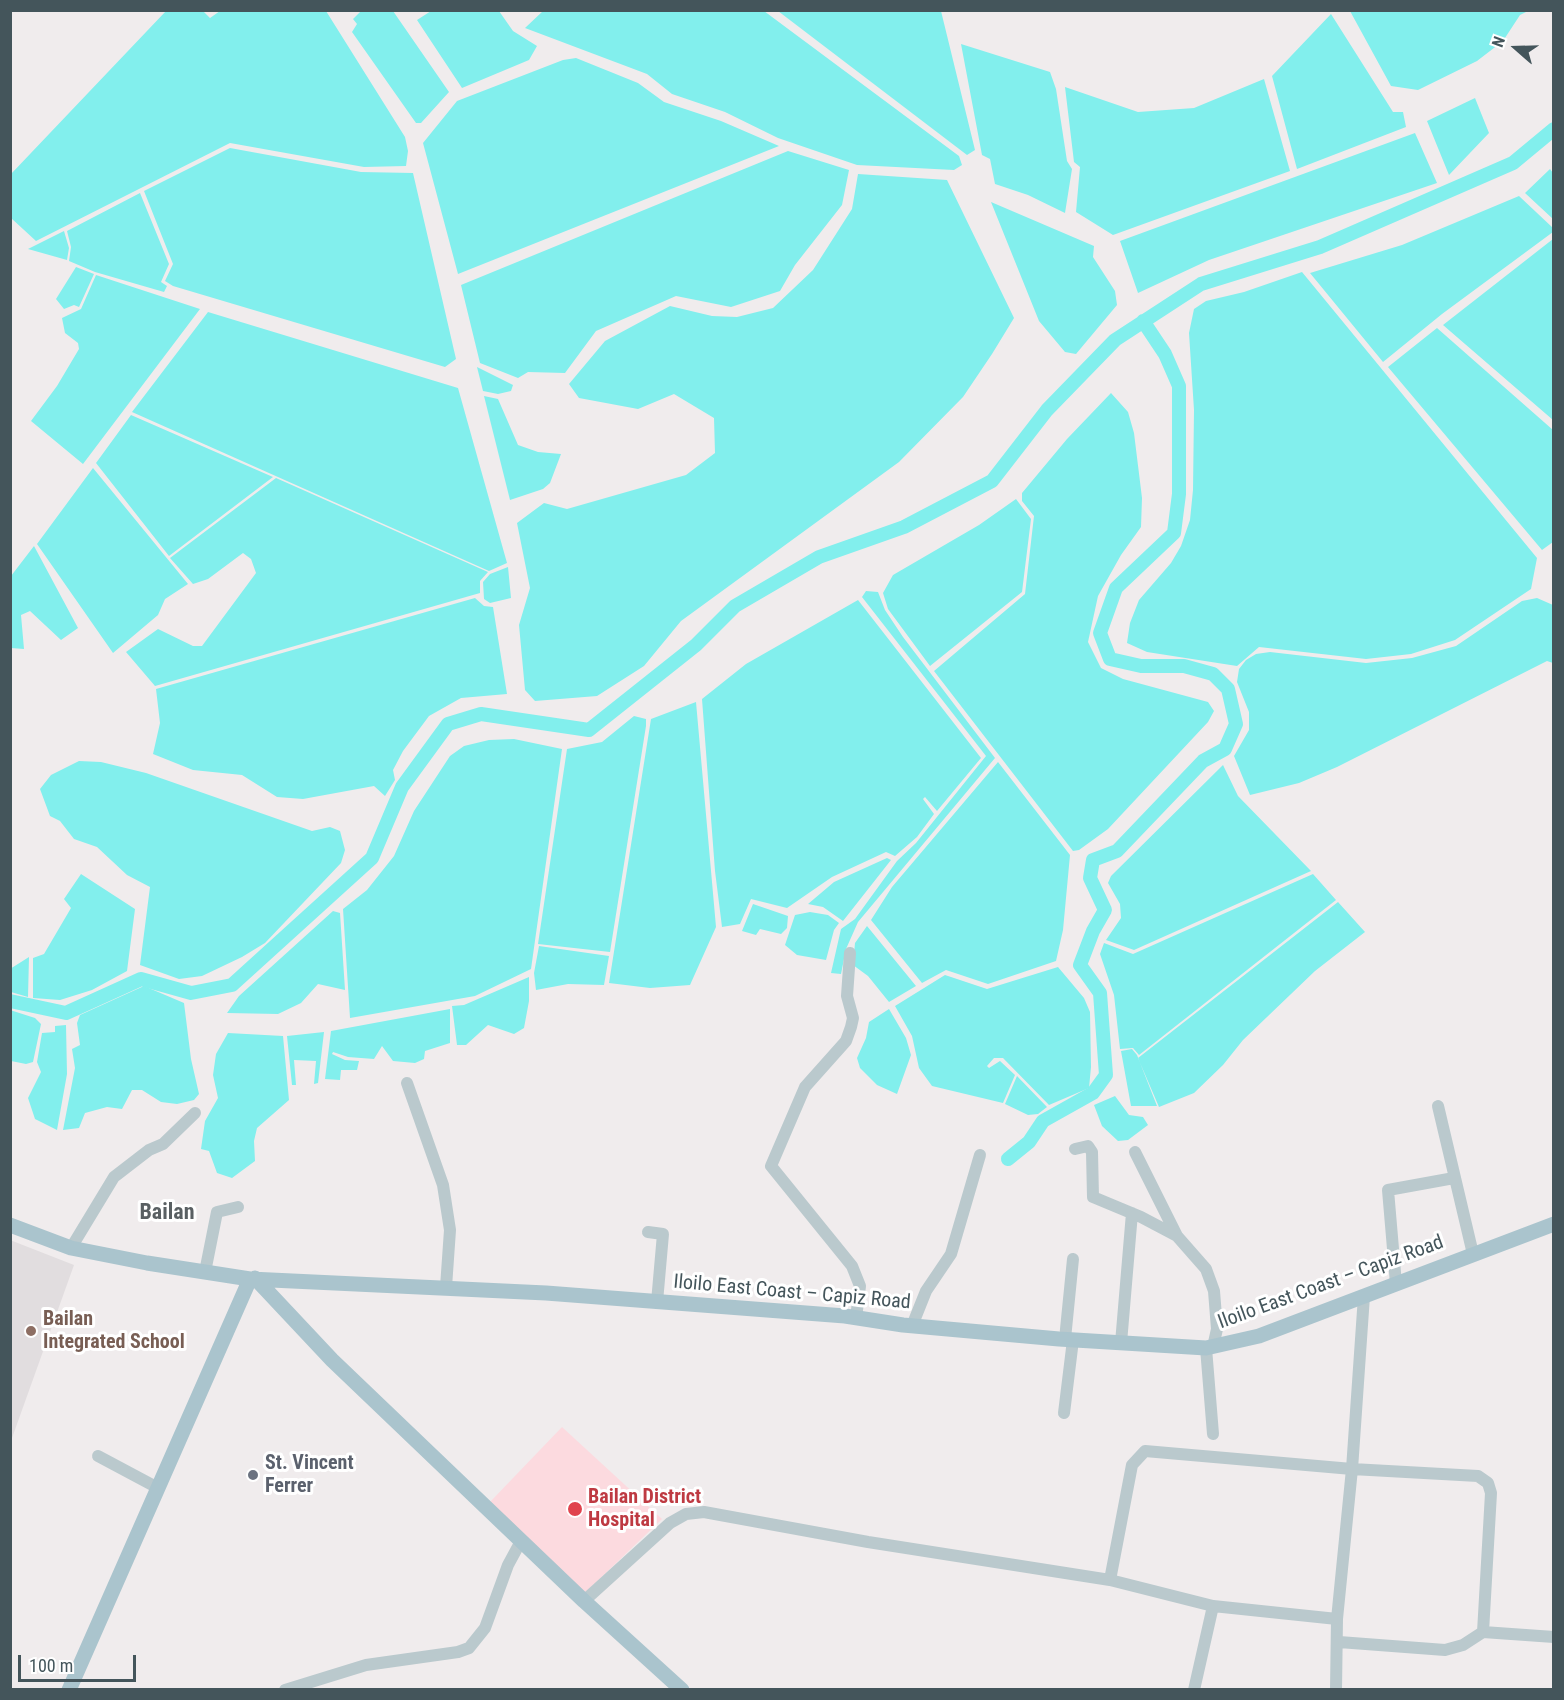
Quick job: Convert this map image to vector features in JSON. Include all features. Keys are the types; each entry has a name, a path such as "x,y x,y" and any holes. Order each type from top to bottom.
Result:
{"main road":[{"name":"Iloilo East Coast – Capiz Road","path":"10,1225 71,1248 252,1278 446,1287 657,1302 856,1318 912,1326 1210,1348 1259,1336 1554,1224"},
{"path":"69,1689 252,1278 332,1360 521,1541 682,1689"}],"street":[{"path":"850,953 847,996 853,1018 846,1041 805,1086 771,1166 852,1266 860,1286 856,1318"},
{"path":"407,1083 443,1185 450,1230 446,1287"},
{"path":"1438,1106 1473,1254"},
{"path":"71,1248 114,1177 149,1150 163,1144 195,1113"},
{"path":"1075,1149 1088,1146 1092,1152 1093,1197 1132,1213 1177,1236"},
{"path":"1135,1152 1177,1236 1206,1269 1214,1291 1217,1329 1210,1348 1213,1434"},
{"path":"912,1326 926,1291 951,1254 980,1155"},
{"path":"1396,1284 1388,1191 1454,1178"},
{"path":"205,1272 217,1212 238,1207"},
{"path":"1120,1343 1132,1213"},
{"path":"648,1232 663,1234 657,1302"},
{"path":"1064,1413 1073,1259"},
{"path":"1336,1689 1339,1642 1337,1619 1352,1469 1364,1296"},
{"path":"1110,1580 1132,1466 1145,1451 1352,1469 1478,1476 1488,1483 1491,1493 1483,1632"},
{"path":"98,1456 158,1488"},
{"path":"584,1601 670,1523 686,1514 704,1512 868,1542 1110,1580 1213,1606 1337,1619"},
{"path":"285,1689 366,1665 468,1648 485,1628 508,1565 521,1541"},
{"path":"1194,1689 1213,1606"},
{"path":"1339,1642 1445,1650 1463,1645 1483,1632 1554,1637"}],"shaded area":[{"name":"Bailan Integrated School","path":"10,1240 74,1265 12,1438 10,1438"},
{"name":"Bailan District Hospital","path":"562,1427 662,1519 585,1593 490,1502"}],"water":[{"path":"362,10 393,11 449,92 421,123 416,123 352,32 357,24 353,19"},
{"path":"166,11 203,11 210,18 220,11 326,11 405,137 408,151 406,166 364,167 230,143 36,241 11,218 11,174"},
{"path":"431,11 499,11 513,31 537,46 529,60 462,88 417,20"},
{"path":"543,11 764,11 959,156 962,165 954,170 857,165 778,138 725,112 672,94 647,74 525,28"},
{"path":"778,11 941,11 975,150 967,155"},
{"path":"1350,11 1528,11 1520,15 1503,41 1477,61 1418,90 1391,86"},
{"path":"1331,14 1393,112 1403,112 1406,127 1297,169 1272,76"},
{"path":"961,44 1050,72 1056,89 1067,161 1072,169 1065,213 1028,195 995,184 990,159 982,155"},
{"path":"576,58 638,83 664,102 721,121 779,146 458,274 423,143 457,101 563,60"},
{"path":"1264,79 1290,171 1113,235 1076,212 1080,167 1074,162 1065,87 1138,112 1194,108"},
{"path":"1475,98 1489,133 1449,175 1427,121"},
{"path":"1415,133 1437,183 1209,260 1138,293 1120,241"},
{"path":"230,148 361,172 413,173 456,359 445,367 173,286 165,281 173,264 144,191"},
{"path":"788,151 849,170 842,205 795,265 780,291 731,307 676,296 596,331 565,373 528,372 518,378 480,363 461,285"},
{"path":"1550,169 1553,173 1553,219 1525,193"},
{"path":"858,174 947,180 1014,318 992,354 963,397 899,462 681,621 644,666 597,696 535,701 525,690 519,625 530,588 517,523 544,503 567,509 686,475 715,453 714,418 674,394 638,409 579,398 569,384 605,341 670,306 712,316 737,317 773,308 813,270 852,209"},
{"path":"140,193 169,264 161,282 167,286 164,292 95,272 69,261 71,247 67,231"},
{"path":"1519,196 1553,228 1553,232 1442,314 1383,362 1310,273 1402,245"},
{"path":"991,202 1094,246 1093,257 1115,291 1117,305 1076,354 1065,352 1039,321"},
{"path":"64,231 69,248 67,260 28,249"},
{"path":"1553,239 1553,420 1443,325"},
{"path":"76,267 94,274 79,307 74,305 64,309 56,299"},
{"path":"1302,272 1537,558 1531,589 1455,640 1411,654 1366,659 1259,647 1237,666 1147,652 1127,643 1130,623 1139,600 1171,563 1181,546 1190,520 1193,490 1194,410 1189,333 1194,309 1206,301 1244,292"},
{"path":"96,275 200,309 83,464 31,421 57,386 79,349 78,343 65,333 62,318 81,309"},
{"path":"208,312 458,388 507,563 489,571 132,412"},
{"path":"1437,328 1553,430 1553,542 1542,550 1388,367"},
{"path":"477,367 513,385 511,391 498,394 483,391"},
{"path":"1111,393 1128,412 1134,433 1142,498 1141,527 1121,555 1098,596 1088,642 1101,668 1123,679 1208,702 1214,711 1208,722 1108,829 1079,850 1073,851 934,671 1025,594 1034,516 1022,501 1022,493 1067,439"},
{"path":"484,396 498,399 518,445 538,452 561,454 550,483 543,489 510,500"},
{"path":"131,415 273,477 169,556 96,463"},
{"path":"93,468 188,584 165,599 158,615 113,653 37,544"},
{"path":"276,478 488,572 480,581 480,593 155,686 126,652 158,629 193,646 202,646 256,573 251,559 243,553 208,579 193,584 170,558"},
{"path":"1016,499 1031,519 1022,592 930,666 888,609 883,593 893,575 979,525"},
{"path":"34,546 78,628 61,640 30,611 21,615 24,649 11,648 11,576"},
{"path":"508,567 511,598 490,603 484,599 483,582 490,574"},
{"path":"866,591 878,592 885,610 903,637 995,758 858,922 846,949 841,974 831,973 841,929 855,919 897,861 916,843 986,756 862,597"},
{"path":"475,598 484,606 493,607 507,694 461,698 429,716 403,751 393,770 395,780 385,796 374,786 303,799 277,797 242,775 193,770 153,754 160,723 156,689"},
{"path":"1537,598 1553,605 1553,663 1547,661 1337,767 1299,783 1250,795 1234,756 1249,730 1249,712 1237,682 1239,669 1246,660 1256,654 1270,652 1366,663 1412,658 1456,646 1522,601"},
{"path":"858,600 981,758 937,811 925,797 923,799 934,814 917,837 895,856 886,852 832,877 787,908 751,899 740,924 722,927 715,871 702,699 746,664"},
{"path":"696,702 716,927 690,985 650,988 609,983 651,719"},
{"path":"634,716 646,719 646,726 610,952 538,944 567,749 602,742"},
{"path":"514,739 562,749 531,969 475,996 350,1018 343,909 367,890 394,856 414,811 450,756 464,746 489,740"},
{"path":"79,761 101,762 146,773 312,831 330,827 340,831 345,850 341,863 265,943 242,957 202,976 179,979 140,965 150,887 127,875 97,847 74,839 60,821 50,816 40,789 51,775"},
{"path":"998,762 1070,855 1063,930 1056,961 988,984 946,970 922,983 871,920 892,887"},
{"path":"1223,765 1238,796 1311,871 1134,950 1106,940 1121,918 1120,904 1108,883 1111,876"},
{"path":"887,858 891,860 843,921 823,907 808,904 834,882"},
{"path":"81,874 135,909 127,971 92,990 60,1000 33,998 33,958 44,954 71,908 64,899"},
{"path":"1313,874 1336,900 1139,1055 1133,1048 1120,1049 1114,995 1100,954 1104,943 1133,954"},
{"path":"1338,902 1365,932 1315,971 1243,1040 1223,1065 1194,1093 1159,1107 1138,1058"},
{"path":"753,904 788,916 787,928 781,934 760,929 756,935 742,931"},
{"path":"333,911 340,913 345,990 318,984 301,1003 278,1014 227,1013 239,996"},
{"path":"810,912 828,915 839,923 834,930 826,960 797,955 785,945 795,915"},
{"path":"867,926 916,986 889,1002 868,976 853,965 855,943"},
{"path":"539,946 609,956 604,985 568,984 536,990 534,973"},
{"path":"29,957 28,997 11,992 10,969"},
{"path":"1058,967 1084,998 1090,1012 1089,1088 1049,1105 1003,1058 994,1058 987,1066 989,1068 1000,1061 1015,1075 1003,1103 932,1086 919,1068 912,1036 895,1006 945,975 987,989"},
{"path":"529,977 529,1001 524,1028 514,1034 488,1025 466,1045 457,1045 452,1006 464,1005"},
{"path":"144,986 184,1003 191,1059 199,1094 194,1100 177,1104 161,1102 142,1090 132,1090 122,1109 107,1107 85,1113 79,1128 63,1130 75,1068 72,1049 80,1045 77,1023 80,1015"},
{"path":"450,1009 450,1043 425,1051 424,1059 415,1063 393,1061 382,1046 374,1059 348,1057 333,1052 332,1054 345,1060 359,1061 357,1070 341,1070 340,1080 325,1079 331,1031"},
{"path":"889,1009 906,1038 911,1055 897,1094 877,1085 860,1068 857,1058 866,1038 869,1022"},
{"path":"10,1010 35,1018 41,1024 33,1062 26,1064 11,1061"},
{"path":"66,1025 67,1074 57,1130 35,1119 28,1098 41,1072 37,1062 42,1033 55,1032 55,1026"},
{"path":"324,1032 318,1083 314,1084 316,1061 294,1060 296,1085 292,1085 287,1036"},
{"path":"228,1033 283,1036 289,1100 257,1128 254,1141 255,1161 232,1178 217,1173 209,1151 201,1149 205,1121 218,1098 213,1075 216,1054"},
{"path":"1132,1049 1137,1055 1157,1106 1131,1106 1121,1051"},
{"path":"1017,1076 1047,1107 1038,1114 1028,1115 1005,1104"},
{"path":"1115,1096 1129,1115 1143,1117 1148,1125 1128,1140 1118,1141 1102,1126 1094,1105"}],"waterway":[{"path":"10,1001 66,1013 141,979 191,993 232,985 372,858 402,787 448,724 481,714 589,730 696,645 735,606 819,557 904,527 992,481 1047,410 1115,340 1201,284 1320,247 1513,163 1554,129"},
{"path":"1008,1159 1029,1142 1043,1121 1093,1093 1106,1075 1100,993 1080,965 1093,931 1105,910 1090,878 1093,860 1117,851 1203,761 1225,749 1236,724 1228,689 1213,674 1184,666 1141,666 1110,659 1100,633 1116,588 1174,533 1179,494 1179,386 1165,354 1143,321"}],"place":[{"name":"Bailan Integrated School","path":"31,1331"},
{"name":"St. Vincent Ferrer","path":"253,1475"},
{"name":"Bailan District Hospital","path":"575,1509"}],"district":[{"name":"Bailan","path":"167,1213"}]}
